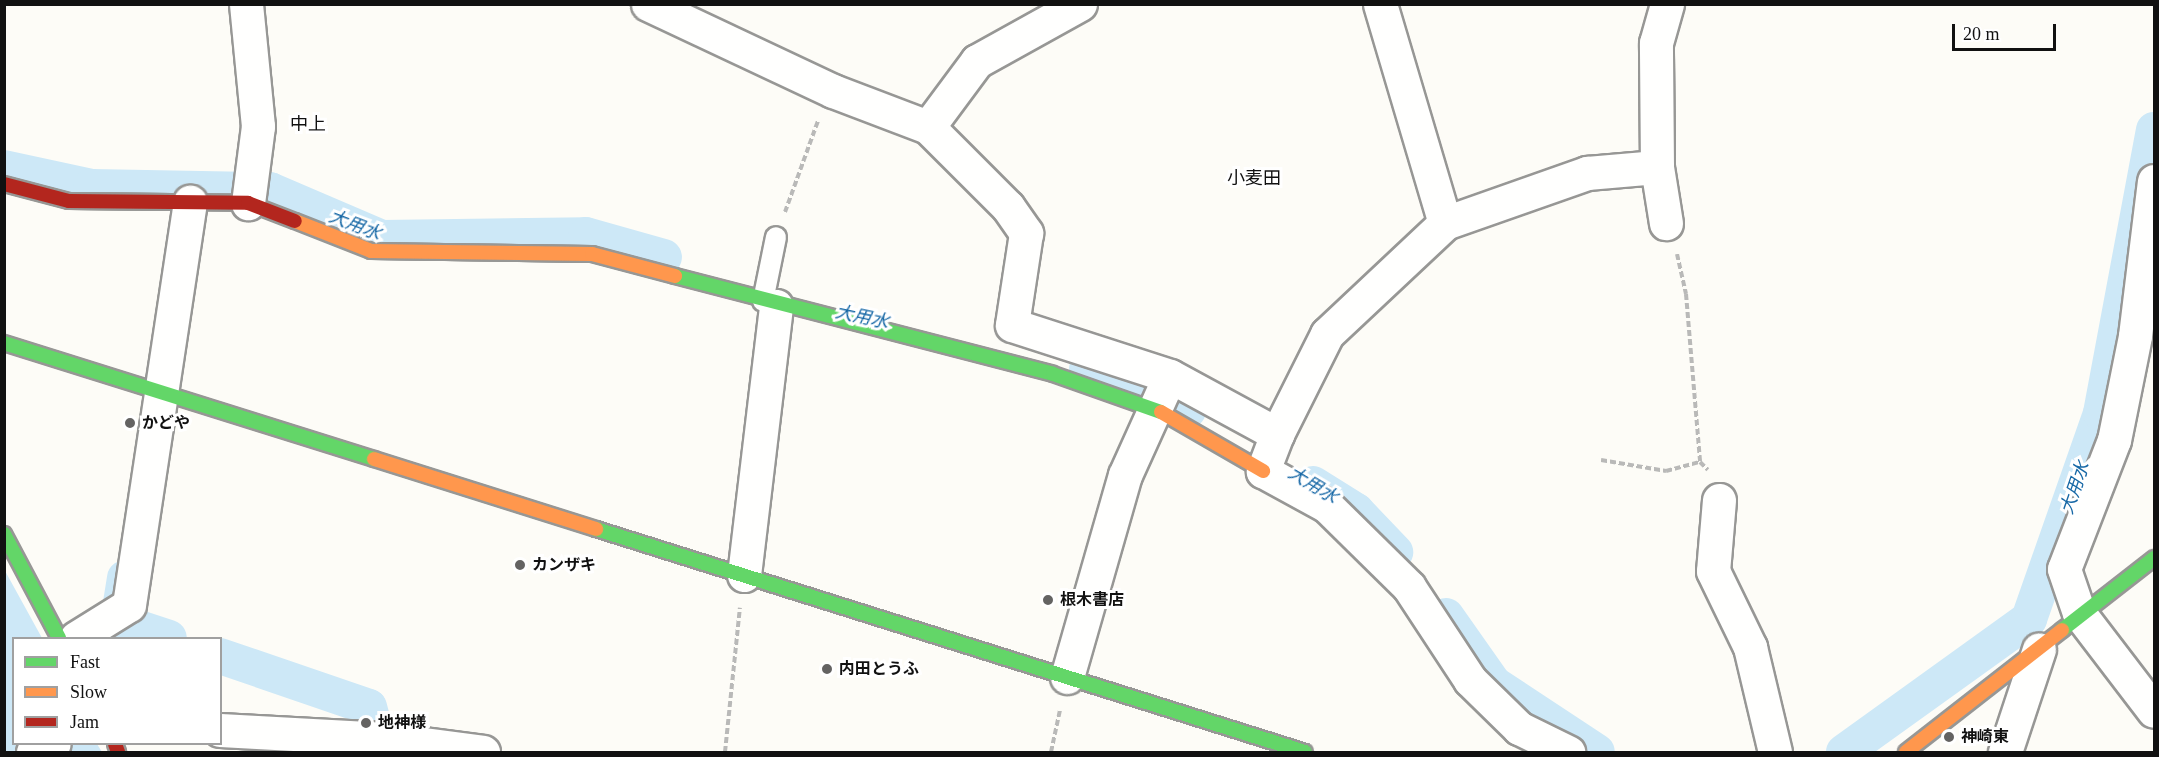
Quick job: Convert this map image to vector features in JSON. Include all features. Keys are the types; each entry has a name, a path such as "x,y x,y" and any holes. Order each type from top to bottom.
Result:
{"street":[{"path":"246,4 258,126 250,192"},
{"path":"648,4 829,89 928,127 1008,207 1026,233 1008,344"},
{"path":"928,127 978,61 1080,4"},
{"path":"1380,4 1445,223"},
{"path":"1666,4 1656,43 1657,167 1666,223"},
{"path":"1270,453 1328,334 1445,223 1587,173 1657,167"},
{"path":"2154,181 2135,336 2114,440 2064,569 2079,613 2154,711"},
{"path":"4,184 69,201 190,202 250,192 371,250 592,254 770,304 1008,344 1162,393 1270,453 1409,587 1470,680 1519,728 1568,753"},
{"path":"79,637 129,605 190,202"},
{"path":"744,575 770,304"},
{"path":"4,343 1305,753"},
{"path":"1067,677 1125,475 1162,393"},
{"path":"1719,500 1713,571 1750,647 1775,753"},
{"path":"4,534 58,637"},
{"path":"1906,753 2039,649 2079,613 2154,558"},
{"path":"2004,753 2039,649"},
{"path":"222,730 386,740 483,753"},
{"path":"33,753 52,745"}],"lane":[{"path":"770,304 766,266 776,237"}],"path":[{"path":"776,237 829,89"},
{"path":"1666,223 1686,294 1700,462 1716,478 1719,500"},
{"path":"1601,460 1666,471 1700,462"},
{"path":"725,753 744,575"},
{"path":"1051,753 1067,677"}],"water":[{"path":"4,569 41,637 12,637 12,745 98,745 102,752 5,752"}],"waterway":[{"name":"大用水","path":"1844,752 2029,619 2101,413 2154,130"},
{"name":"大用水","path":"4,168 91,187 270,190 382,238 586,235 664,257"},
{"name":"大用水","path":"1087,369 1149,388 1188,410"},
{"name":"大用水","path":"1313,484 1356,511 1395,552"},
{"path":"125,578 121,604 127,624 166,637"},
{"name":"大用水","path":"1446,616 1494,684 1597,752"},
{"path":"222,657 369,707 376,733"}],"traffic: fast":[{"path":"675,276 1053,374 1161,412"},
{"path":"4,343 374,459"},
{"path":"596,529 1305,752"},
{"path":"4,534 58,637"},
{"path":"2062,630 2154,558"}],"traffic: slow":[{"path":"295,221 371,251 592,254 675,276"},
{"path":"1161,412 1263,471"},
{"path":"374,459 596,529"},
{"path":"1906,752 2062,630"}],"traffic: jam":[{"path":"4,184 69,201 248,203 295,221"},
{"path":"115,745 118,752"}],"place":[{"name":"かどや","path":"130,423"},
{"name":"カンザキ","path":"520,565"},
{"name":"根木書店","path":"1048,600"},
{"name":"内田とうふ","path":"827,669"},
{"name":"地神様","path":"366,723"},
{"name":"神崎東","path":"1949,737"}],"district":[{"name":"中上","path":"308,124"},
{"name":"小麦田","path":"1254,178"}]}
